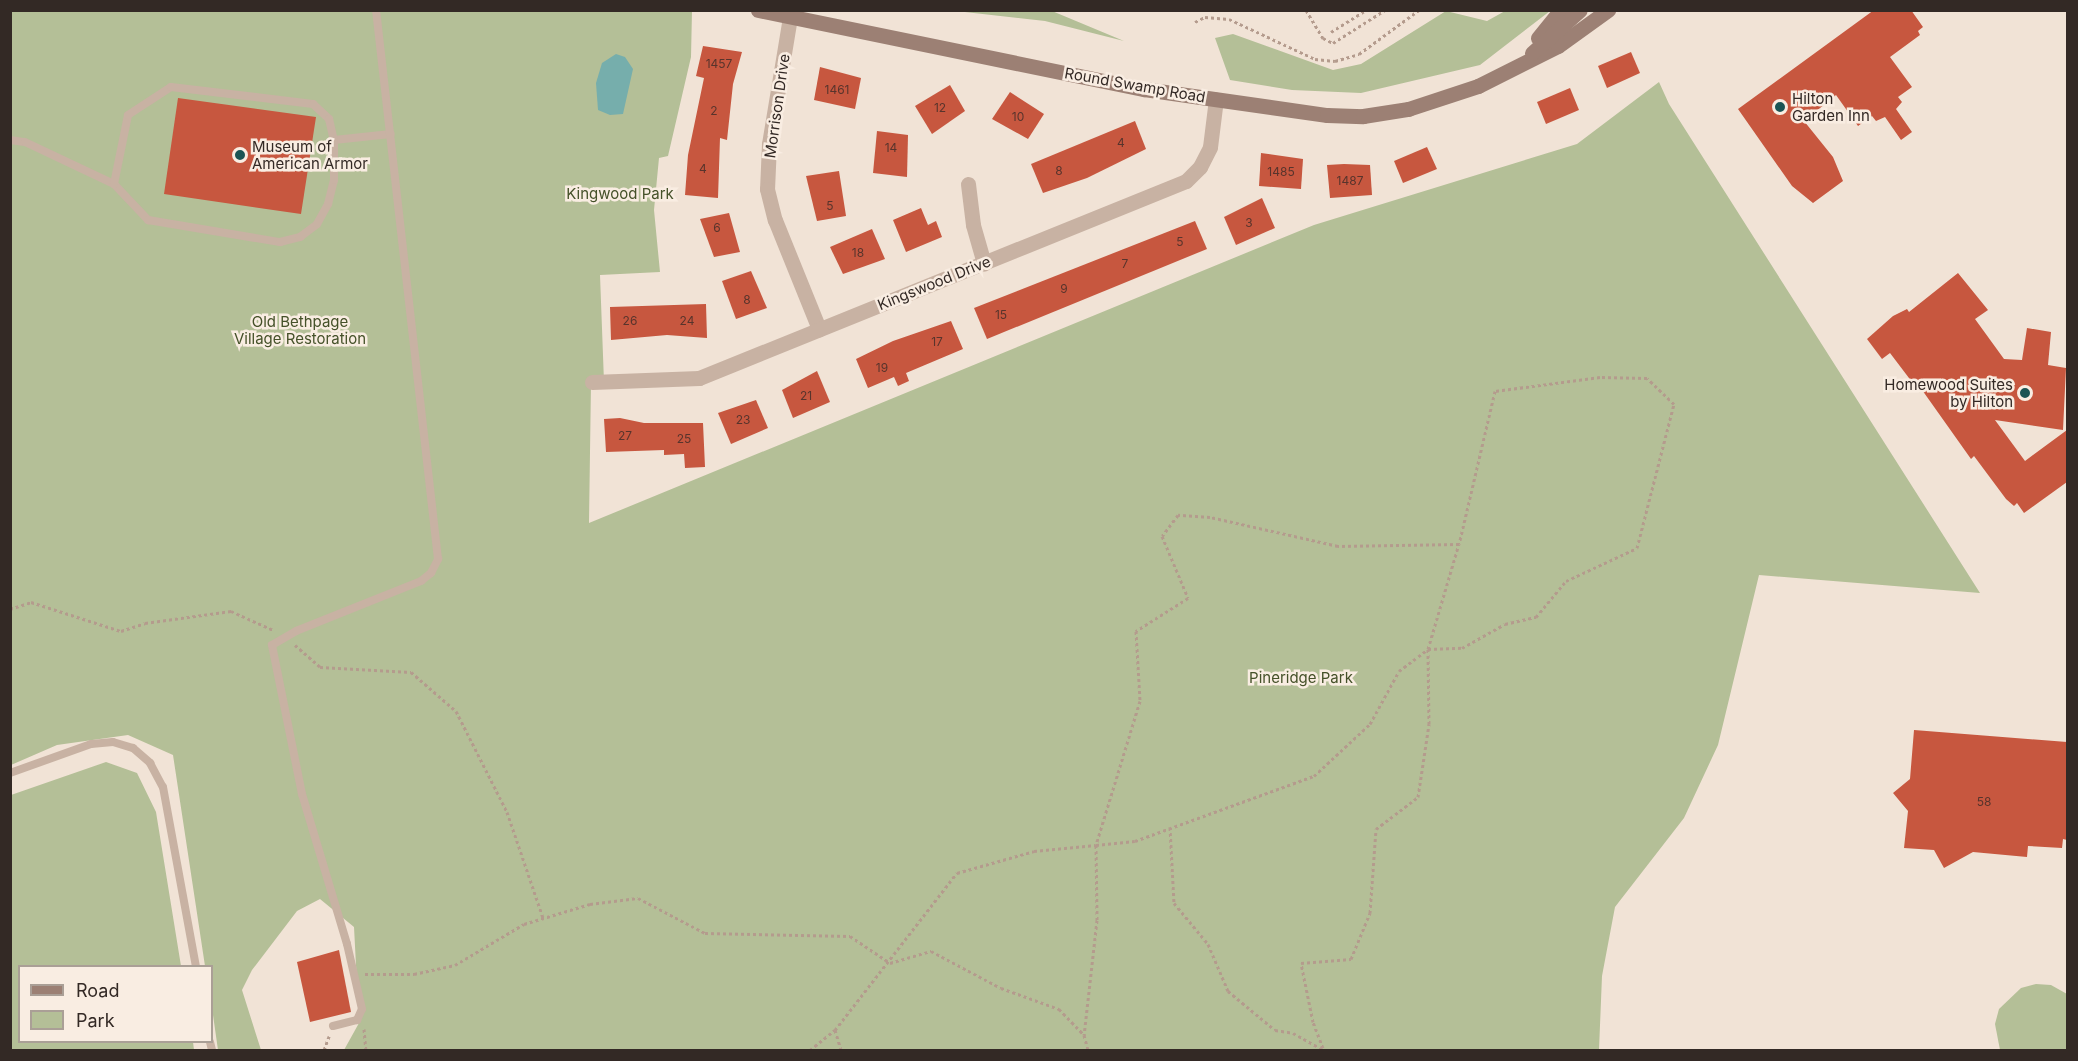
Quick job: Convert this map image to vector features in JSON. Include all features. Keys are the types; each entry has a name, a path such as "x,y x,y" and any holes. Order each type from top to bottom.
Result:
{"main road":[{"name":"Round Swamp Road","path":"758,10 1144,89 1327,115 1385,114 1430,103 1509,72 1558,46 1608,10"},
{"path":"1509,72 1561,10"},
{"name":"Round Swamp Road","path":"1509,72 1580,10"}],"street":[{"name":"Morrison Drive","path":"790,17 769,144 767,189 775,220 819,329"},
{"name":"Kingswood Drive","path":"592,382 699,378 1186,181 1200,167 1210,147 1216,99"},
{"path":"968,184 973,225 984,263"}],"lane":[{"path":"333,1026 357,1020 362,1009 283,712 271,651 272,645 286,636 421,581 431,573 438,559 376,10"},
{"path":"10,140 25,142 114,184 148,220 280,242 300,237 317,224 328,204 334,180 334,140 329,119 313,104 183,86 159,92 128,115 114,184"},
{"path":"334,140 391,134"},
{"path":"10,773 91,744 113,742 133,748 150,763 163,787 196,965"}],"path":[{"path":"1306,10 1329,43 1385,10"},
{"path":"1331,32 1366,10"},
{"path":"1195,22 1211,16 1238,21 1305,55 1335,61 1359,54 1419,10"},
{"path":"810,1050 835,1030 890,963 957,873 1034,851 1135,841 1314,776 1370,724 1399,671 1428,649 1462,648 1505,624 1536,617 1566,581 1637,548 1674,404 1647,378 1600,377 1495,391 1459,544 1428,649 1428,724 1418,797 1377,829 1371,913 1351,959 1301,963 1313,1022 1324,1049"},
{"path":"1088,1050 1084,1035 1097,920 1096,845 1140,700 1136,631 1188,598 1162,536 1178,515 1210,517 1338,546 1459,544"},
{"path":"10,609 31,602 121,632 145,623 231,611 286,636 320,667 411,672 456,711 507,812 543,918"},
{"path":"1170,827 1174,903 1208,944 1228,991 1275,1030 1293,1033 1324,1049"},
{"path":"354,975 414,974 455,965 524,924 590,904 638,898 705,933 850,936 890,963"},
{"path":"890,963 931,951 1001,988 1059,1009 1084,1035"},
{"path":"835,1030 841,1050"}],"green space":[{"name":"Pineridge Park","path":"10,11 692,11 691,57 668,156 659,158 654,210 660,272 600,275 604,382 591,383 589,523 1314,225 1577,144 1659,82 1669,104 1980,593 1759,575 1718,745 1684,818 1615,907 1602,976 1599,1050 344,1050 359,1023 354,927 320,899 297,911 252,970 242,990 261,1050 218,1050 213,1015 213,965 205,965 173,755 128,735 57,745 11,765"},
{"path":"956,11 1052,11 1124,41 1045,21"},
{"path":"1446,11 1487,21 1505,11 1550,11 1480,65 1361,93 1292,90 1230,80 1215,38 1233,34 1333,70 1361,64"},
{"path":"106,762 137,773 156,812 181,965 18,965 18,1043 193,1043 194,1050 11,1050 11,795"},
{"path":"2036,984 2051,985 2067,994 2067,1050 2000,1050 1995,1024 1999,1009 2021,988"}],"water":[{"path":"616,54 625,57 633,69 623,114 610,115 598,110 596,83 602,63"}],"building":[{"name":"Hilton Garden Inn","path":"1874,10 1911,10 1923,27 1918,31 1920,35 1890,57 1912,87 1898,97 1902,102 1896,109 1912,132 1901,140 1885,117 1876,121 1872,116 1858,126 1836,95 1804,121 1833,157 1843,181 1813,203 1792,186 1738,109"},
{"path":"703,46 742,52 733,84 727,140 720,138 718,198 685,195 688,155 704,78 696,76"},
{"path":"1631,52 1640,73 1607,88 1598,66"},
{"path":"820,67 861,78 855,109 814,100"},
{"path":"950,85 965,111 932,134 915,106"},
{"path":"1570,88 1579,110 1546,124 1537,102"},
{"path":"1010,92 1044,114 1028,139 992,119"},
{"name":"Museum of American Armor","path":"178,98 316,117 301,214 164,194"},
{"path":"1135,121 1146,149 1087,178 1043,193 1031,164"},
{"path":"877,131 908,135 907,177 873,173"},
{"path":"1427,147 1437,169 1403,183 1394,161"},
{"path":"1261,153 1303,159 1301,189 1259,186"},
{"path":"1327,165 1370,165 1372,195 1330,198"},
{"path":"839,171 846,216 817,221 806,176"},
{"path":"1262,198 1275,228 1236,245 1224,217"},
{"path":"921,208 928,225 936,221 942,237 906,252 893,220"},
{"path":"729,213 740,252 714,257 700,219"},
{"path":"1195,221 1207,249 987,339 974,308"},
{"path":"872,229 885,259 843,274 830,247"},
{"path":"751,271 767,308 736,319 722,281"},
{"name":"Homewood Suites by Hilton","path":"1958,273 1988,310 1975,319 2004,359 2022,360 2027,328 2051,332 2048,365 2066,368 2063,430 1995,420 2025,461 2067,430 2067,482 2024,513 2017,503 2014,506 2006,499 1974,456 1971,459 1915,380 1912,382 1890,353 1882,359 1867,339 1893,316 1907,309 1909,312"},
{"path":"706,304 707,338 667,335 611,340 610,307"},
{"path":"951,321 963,349 906,373 909,381 898,386 894,377 868,388 856,359 893,341"},
{"path":"817,371 830,402 793,418 782,390"},
{"path":"756,400 768,428 731,444 718,413"},
{"path":"620,418 644,423 703,423 705,467 685,468 684,454 664,455 664,450 606,452 604,419"},
{"path":"1914,730 2067,742 2067,840 2063,839 2062,848 2028,846 2027,857 1973,852 1944,868 1934,850 1904,848 1908,811 1893,793 1910,779"},
{"path":"339,950 351,1012 310,1022 297,962"}],"place":[{"name":"Hilton Garden Inn","path":"1780,107"},
{"name":"Museum of American Armor","path":"240,155"},
{"name":"Homewood Suites by Hilton","path":"2025,393"}],"park label":[{"name":"Kingwood Park","path":"620,194"},
{"name":"Old Bethpage Village Restoration","path":"300,330"}]}
